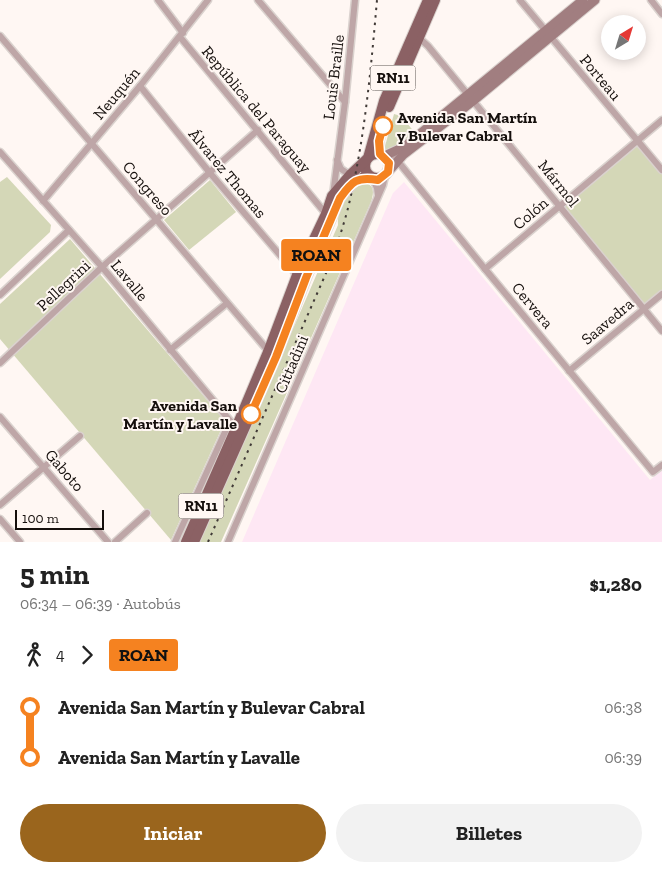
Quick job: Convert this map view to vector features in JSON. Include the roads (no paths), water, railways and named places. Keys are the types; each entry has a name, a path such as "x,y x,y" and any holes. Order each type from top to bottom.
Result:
{"main road":[{"name":"RN11","path":"194,542 272,354 340,198 354,182 364,177 378,180 386,174 389,163 388,156 379,141 390,103 428,0"},
{"name":"RN11","path":"186,542 233,424 272,354 297,276 332,197 350,175 367,159 384,101 435,0"},
{"path":"548,34 583,0"},
{"path":"372,178 365,171 367,159 372,154 388,156 471,98 548,34 595,0"}],"street":[{"name":"República del Paraguay","path":"158,0 182,35 326,214"},
{"name":"Neuquén","path":"43,201 182,35 208,0"},
{"path":"258,0 345,102"},
{"name":"Louis Braille","path":"332,197 345,102 355,0"},
{"name":"Porteau","path":"520,0 662,170"},
{"path":"651,0 662,14"},
{"name":"Congreso","path":"0,36 157,219 226,304 272,354"},
{"name":"Mármol","path":"416,36 428,46 662,331"},
{"name":"Álvarez Thomas","path":"140,86 297,276"},
{"name":"Colón","path":"485,269 662,120"},
{"name":"Pellegrini","path":"0,363 102,267 258,130"},
{"name":"Lavalle","path":"0,152 102,267 233,424"},
{"name":"Cervera","path":"388,156 485,269 653,472 662,465"},
{"path":"336,157 341,169 350,175"},
{"name":"Cittadini","path":"228,542 383,185 386,174"},
{"path":"372,178 377,188 378,196"},
{"path":"314,198 321,200 332,197"},
{"path":"0,294 69,230"},
{"name":"Saavedra","path":"569,370 662,294"},
{"path":"170,350 226,304"},
{"name":"Gaboto","path":"0,416 108,542"},
{"path":"176,542 233,424"},
{"path":"0,505 80,436"},
{"path":"115,542 147,513"},
{"path":"0,519 20,542"}],"railway":[{"path":"208,542 334,255 344,223 355,179 363,128 377,0"}],"place":[{"name":"Avenida San Martín y Bulevar Cabral","path":"383,126"},
{"name":"Avenida San Martín y Lavalle","path":"251,414"}]}
